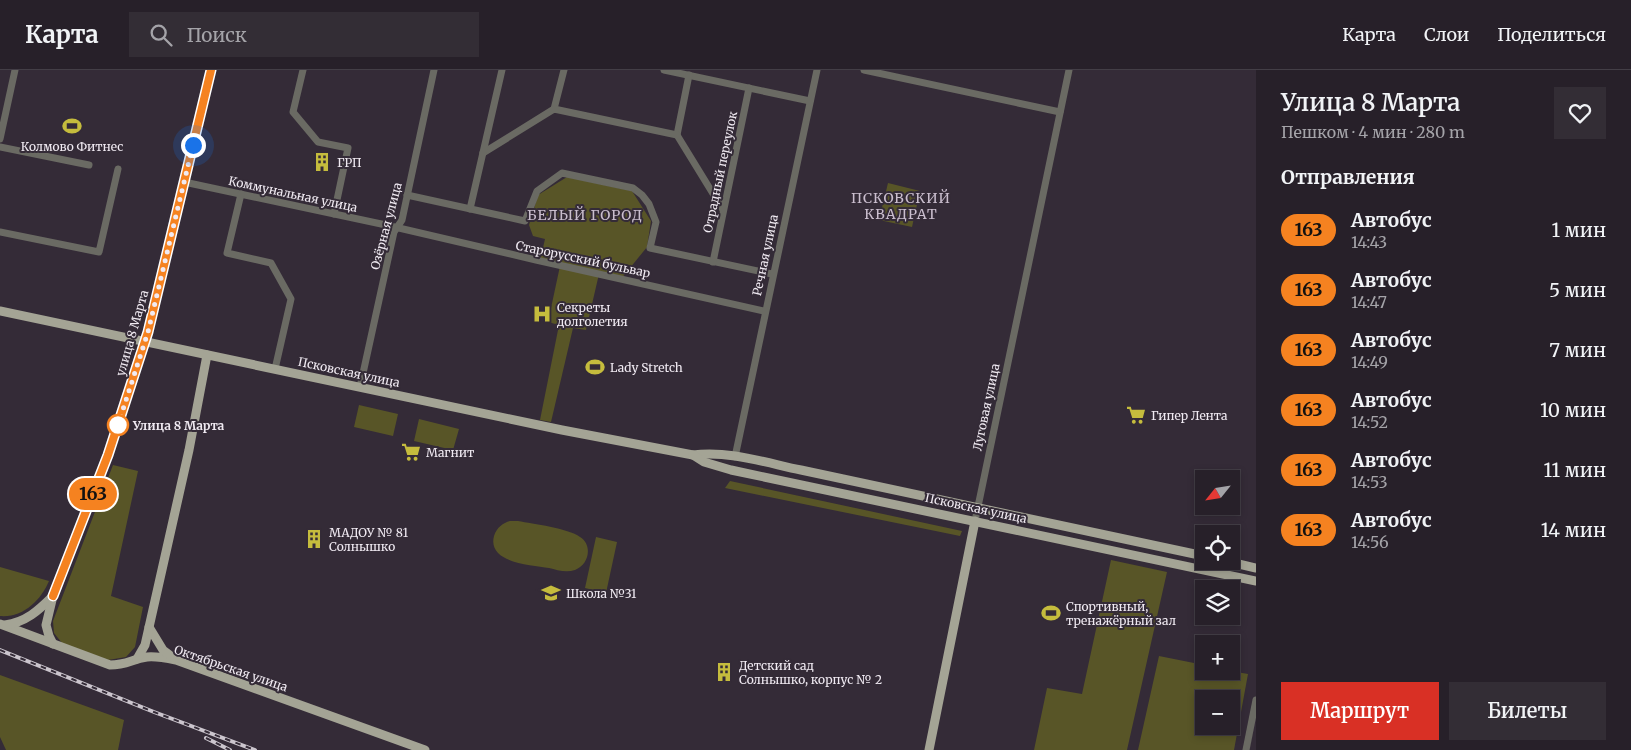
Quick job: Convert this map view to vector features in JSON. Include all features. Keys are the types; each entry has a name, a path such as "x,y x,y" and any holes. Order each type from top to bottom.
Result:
{"main road":[{"name":"Псковская улица","path":"0,312 562,430 693,455 707,453 801,470 1195,554"},
{"name":"улица 8 Марта","path":"54,644 49,636 46,625 53,596 108,455 145,343"},
{"path":"137,659 145,645 207,355"},
{"name":"Псковская улица","path":"693,455 704,462 731,470 975,520 1256,581"},
{"path":"797,483 804,479 804,474 801,470"},
{"name":"Луговая улица","path":"929,750 975,520"},
{"path":"1240,564 1256,567"},
{"path":"2,624 24,620 53,596"},
{"name":"Октябрьская улица","path":"2,624 110,665 126,664 148,657 176,660 425,750"},
{"path":"149,627 163,650 176,660"}],"street":[{"path":"0,139 15,70"},
{"name":"улица 8 Марта","path":"145,343 211,70"},
{"path":"303,70 293,112 318,142 348,148 334,214"},
{"name":"Озёрная улица","path":"360,387 394,232 402,220 434,70"},
{"path":"470,209 502,70"},
{"path":"554,109 564,70"},
{"path":"664,70 810,101"},
{"name":"Речная улица","path":"735,457 764,311 816,70"},
{"path":"864,70 1060,112"},
{"name":"Луговая улица","path":"975,520 1069,70"},
{"path":"689,75 677,135 724,210"},
{"name":"Отрадный переулок","path":"713,262 749,88"},
{"path":"483,153 554,109 677,135"},
{"path":"0,146 89,165"},
{"path":"0,232 99,252 118,169"},
{"path":"407,196 525,221 537,191 562,173 603,181 633,188 649,204 656,222 650,248 772,274"},
{"name":"Коммунальная улица","path":"184,182 396,227"},
{"path":"240,194 227,253 271,263 291,299 275,369"},
{"name":"Старорусский бульвар","path":"396,227 764,311"},
{"path":"1246,750 1256,700"}],"shaded area":[{"path":"567,177 632,191 651,221 647,247 621,279 599,274 586,330 573,328 551,422 540,420 559,325 548,322 560,266 540,261 545,239 533,236 529,225 538,195"},
{"path":"888,183 920,191 912,227 879,220"},
{"path":"359,405 398,414 393,436 354,427"},
{"path":"419,419 459,429 453,450 414,441"},
{"path":"113,465 138,471 111,596 143,607 135,647 126,657 108,660 62,643 54,633 53,621"},
{"path":"730,481 962,531 960,536 725,488"},
{"path":"510,521 550,527 575,534 587,545 588,555 584,564 575,570 565,571 522,564 504,557 497,552 494,545 494,536 500,526"},
{"path":"596,537 617,542 606,593 585,588"},
{"path":"1111,560 1167,572 1127,750 1034,750 1047,688 1082,694"},
{"path":"0,567 49,581 36,601 24,611 8,616 0,616"},
{"path":"1159,656 1195,663 1195,680 1240,680 1240,673 1248,674 1240,717 1240,690 1195,690 1195,735 1237,735 1234,750 1138,750"},
{"path":"0,675 124,720 118,750 6,750 0,737"}],"railway":[{"path":"0,650 255,750"},
{"path":"206,738 230,750"}],"bus line":[{"name":"163","path":"53,596 108,455 145,343 211,70"}],"place":[{"name":"Колмово Фитнес","path":"72,126"},
{"name":"ГРП","path":"322,162"},
{"name":"Секреты долголетия","path":"542,314"},
{"name":"Lady Stretch","path":"595,367"},
{"name":"Гипер Лента","path":"1136,415"},
{"name":"Улица 8 Марта","path":"118,425"},
{"name":"Магнит","path":"411,452"},
{"name":"МАДОУ № 81 Солнышко","path":"314,539"},
{"name":"Школа №31","path":"551,593"},
{"name":"Спортивный, тренажёрный зал","path":"1051,613"},
{"name":"Детский сад Солнышко, корпус № 2","path":"724,672"}],"district":[{"name":"ПСКОВСКИЙ КВАДРАТ","path":"901,206"},
{"name":"БЕЛЫЙ ГОРОД","path":"585,215"}],"route":[{"path":"118,425 148,332 193,145"}]}
